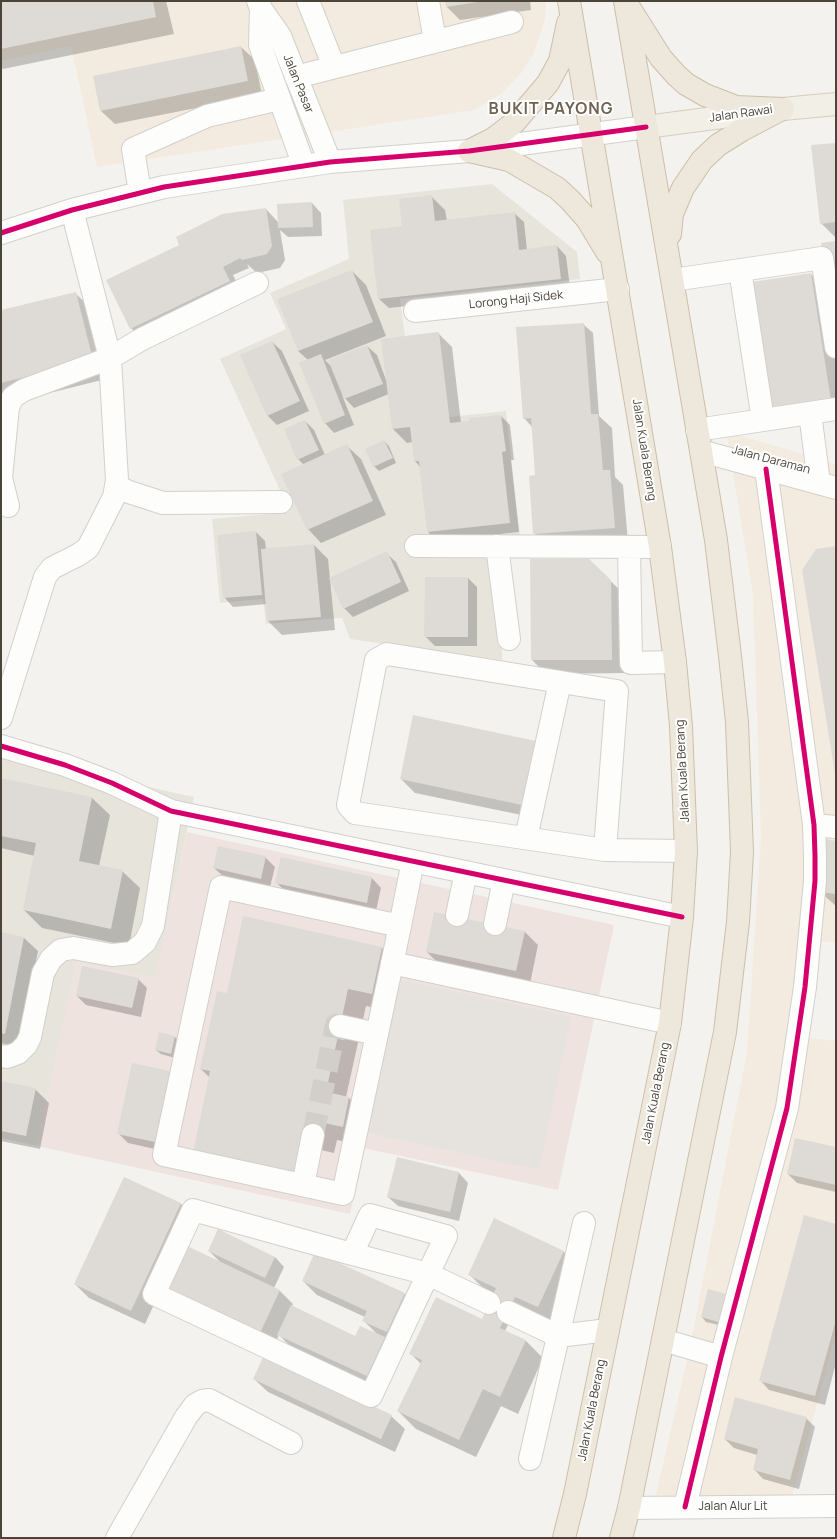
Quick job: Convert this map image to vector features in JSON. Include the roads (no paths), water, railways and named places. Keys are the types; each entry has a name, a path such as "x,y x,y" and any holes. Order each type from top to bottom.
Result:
{"highway":[{"path":"626,2 661,58 686,84 705,95 736,107 784,109"},
{"path":"621,1538 629,1508 725,1032 738,922 742,852 737,722 716,540 626,2"},
{"path":"469,150 493,139 514,123 548,83 560,61 570,6"},
{"name":"Jalan Kuala Berang","path":"564,1538 575,1494 670,1023 682,917 686,851 681,726 675,662 660,547 570,6"},
{"path":"668,254 672,214 683,188 702,160 718,145 784,109"},
{"path":"469,150 509,160 557,188 587,219 613,262"}],"main road":[{"name":"Jalan Rawai","path":"646,127 784,109 836,104"}],"street":[{"path":"308,1 334,67"},
{"path":"428,1 435,41"},
{"name":"Jalan Pasar","path":"259,5 280,36 330,162"},
{"name":"Jalan Pasar","path":"259,5 260,45 304,166"},
{"path":"296,77 512,22"},
{"path":"140,193 133,149 207,116 279,99"},
{"path":"1,233 72,210 164,187 330,162 469,150 646,127"},
{"path":"1,718 45,577 52,568 78,555 88,548 114,497 116,486 117,467 110,358 72,210"},
{"path":"673,280 822,258 836,348"},
{"path":"740,270 763,420"},
{"path":"8,506 1,478 8,407 13,397 24,390 110,358 142,339 257,283"},
{"name":"Lorong Haji Sidek","path":"415,311 618,289"},
{"path":"697,430 836,409"},
{"path":"810,413 828,486"},
{"name":"Jalan Daraman","path":"701,451 828,486"},
{"path":"685,1507 721,1357 787,1108 805,987 815,875 814,824 766,469"},
{"path":"116,486 129,492 163,503 281,502"},
{"path":"416,546 660,547"},
{"path":"497,546 509,639"},
{"path":"629,547 630,663 675,662"},
{"path":"605,850 617,691 387,654 376,660 348,805 355,813 605,850 686,851"},
{"path":"526,838 560,682"},
{"path":"1,746 65,765 112,784 171,811 682,917"},
{"path":"1,1056 7,1057 18,1053 26,1046 30,1037 43,973 51,959 61,950 73,948 112,955 132,953 145,942 153,926 171,811"},
{"path":"814,824 836,827"},
{"path":"400,926 221,887 164,1155 343,1194 400,926 413,861"},
{"path":"457,915 466,872"},
{"path":"495,924 504,880"},
{"path":"392,963 670,1023"},
{"path":"340,1026 377,1034"},
{"path":"302,1185 313,1135"},
{"path":"352,1254 370,1215 446,1236 428,1274 371,1396 154,1294 193,1210 352,1254 428,1274 558,1336 608,1330"},
{"path":"530,1459 584,1223"},
{"path":"663,1340 721,1357"},
{"path":"117,1538 186,1417 195,1405 202,1401 209,1400 291,1443"},
{"name":"Jalan Alur Lit","path":"629,1508 836,1506"}],"tunnel":[{"path":"313,1135 336,1025 340,1026"}],"district":[{"name":"BUKIT PAYONG","path":"551,110"}]}
